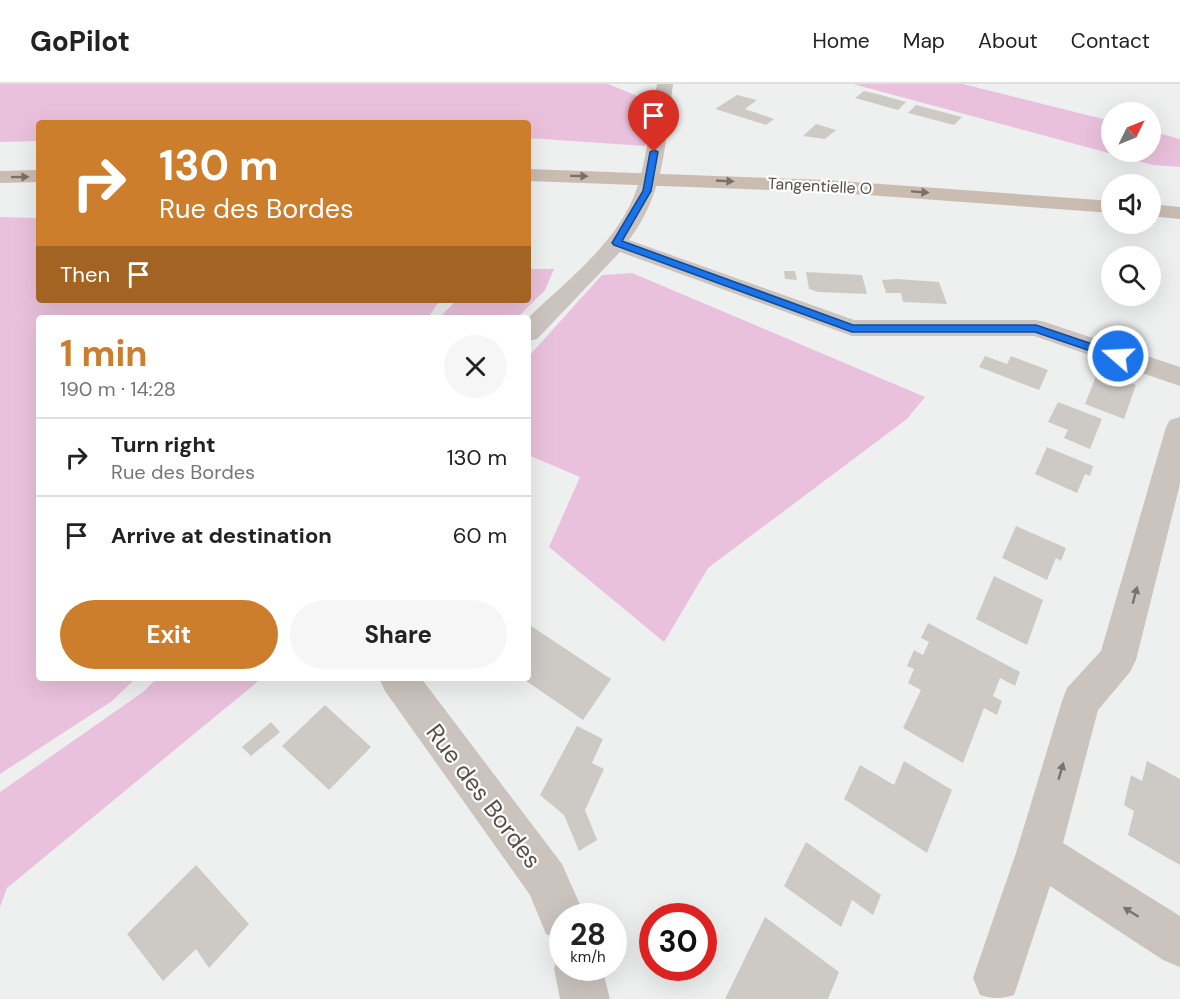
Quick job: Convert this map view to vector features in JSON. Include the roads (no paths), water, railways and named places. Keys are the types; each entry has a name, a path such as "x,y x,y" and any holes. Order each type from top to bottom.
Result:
{"main road":[{"name":"Tangentielle O","path":"531,159 825,186 1101,206"},
{"path":"0,162 36,161"},
{"name":"Tangentielle O","path":"674,171 819,167 1101,189"},
{"name":"Tangentielle O","path":"531,175 632,169"},
{"path":"0,177 36,176"},
{"path":"1161,194 1180,196"},
{"path":"1161,211 1180,213"}],"street":[{"path":"531,330 617,243 647,191 665,84"},
{"path":"617,243 852,328 1036,328 1180,377"},
{"path":"997,978 1038,853 1082,701 1117,660 1180,427"},
{"name":"Rue des Bordes","path":"400,681 546,880 556,903"},
{"path":"1038,853 1180,943"},
{"path":"581,981 585,999"}]}
